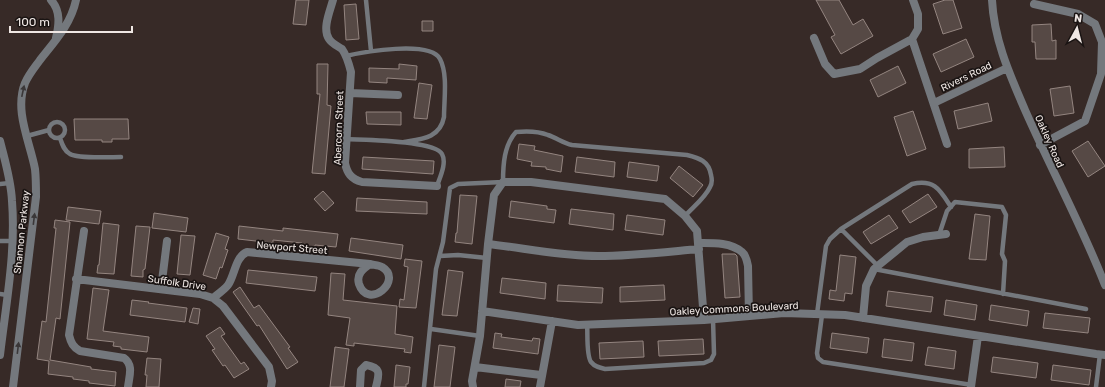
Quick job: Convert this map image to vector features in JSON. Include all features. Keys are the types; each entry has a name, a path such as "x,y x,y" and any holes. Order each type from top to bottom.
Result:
{"street":[{"path":"51,0 56,5 58,16 58,30 55,41"},
{"name":"Shannon Parkway","path":"13,387 36,197 35,170 22,112 22,95 29,74 55,41 69,20 76,0"},
{"name":"Abercorn Street","path":"333,0 327,18 329,39 342,49 348,61 351,72 344,163 346,170 355,180 362,182 437,186"},
{"path":"814,38 825,64 834,74 860,69 876,58 912,39 918,29 918,14 913,0"},
{"name":"Oakley Road","path":"992,0 995,27 1007,68 1040,145 1102,270 1105,285"},
{"path":"1034,4 1078,14 1095,24 1102,42 1101,74 1085,121 1040,145"},
{"path":"912,39 947,144"},
{"name":"Rivers Road","path":"934,103 1007,68"},
{"path":"350,93 398,95"},
{"name":"Shannon Parkway","path":"0,141 10,183 13,241 4,294 0,355"},
{"path":"473,387 472,381 480,336 486,258 494,195 503,182 531,182 665,199 685,216 697,231 709,319"},
{"path":"84,231 69,335 72,344 80,351 124,358 128,361 131,366 128,387"},
{"path":"863,318 866,286 876,267 907,242 923,237 942,235"},
{"path":"161,289 167,241"},
{"path":"488,244 596,256 647,254 723,244 742,252 746,259 748,266 749,316"},
{"name":"Newport Street","path":"213,298 228,285 233,276 239,258 242,254 247,252 370,264"},
{"name":"Suffolk Drive","path":"76,279 200,294 213,298 223,306 269,367 272,381 271,387"},
{"name":"Oakley Commons Boulevard","path":"482,311 578,325 709,319 784,313 819,314 863,318 1102,354"},
{"path":"540,387 552,321"},
{"path":"972,386 978,336"},
{"path":"360,387 361,370 366,366 374,367 377,370 378,374 376,387"},
{"path":"475,366 541,375"}],"lane":[{"path":"366,0 371,51"},
{"path":"346,56 371,51 419,48 433,52 437,55 444,70 443,124 440,129 429,136 404,142"},
{"path":"27,136 49,130 53,123 60,123 64,126 65,132 60,138"},
{"path":"49,130 52,137 60,138"},
{"path":"424,387 436,270 440,256 450,188 458,184 503,182 503,162 512,137 516,132 526,131 547,135 565,144 572,145 697,157 705,161 710,169 712,178 711,186 685,216"},
{"path":"60,138 65,148 71,155 79,157 122,157"},
{"path":"346,139 404,142 436,148 440,152 443,160 437,186"},
{"path":"0,184 10,183"},
{"path":"951,207 938,188 933,185 918,183 912,184 841,229 830,239 826,246 819,314 818,358 823,362 972,386"},
{"path":"942,235 947,211 955,202 1002,207 1006,215 1002,254 1005,261 1002,294"},
{"path":"841,229 876,267 1002,294 1086,309"},
{"path":"0,241 13,241"},
{"path":"440,256 458,255 486,258"},
{"path":"587,324 588,355 591,362 596,366 605,369 704,363 711,360 714,354 709,319"},
{"path":"431,328 480,336"},
{"path":"1096,387 1102,354"}],"building":[{"path":"296,0 309,0 306,25 293,24"},
{"path":"816,0 839,0 853,25 863,19 873,36 841,54 831,37 835,35"},
{"path":"945,0 953,0 962,28 943,34 933,4"},
{"path":"356,4 359,39 346,40 344,5"},
{"path":"422,21 433,21 433,31 422,31"},
{"path":"1051,24 1052,41 1056,40 1056,59 1036,59 1035,42 1032,42 1032,25"},
{"path":"966,39 974,57 941,72 933,54"},
{"path":"317,64 328,64 327,105 331,106 325,174 312,173 320,94 317,94"},
{"path":"399,64 417,66 416,80 387,78 387,83 369,82 369,68 399,69"},
{"path":"898,66 906,83 878,97 870,80"},
{"path":"419,83 432,85 427,119 414,118"},
{"path":"1070,86 1074,113 1054,116 1050,89"},
{"path":"988,103 992,121 958,129 954,111"},
{"path":"913,111 926,149 907,156 894,117"},
{"path":"366,112 401,112 401,125 367,124"},
{"path":"74,119 128,119 129,139 112,139 112,142 102,142 102,140 75,140"},
{"path":"1088,141 1105,166 1088,177 1072,151"},
{"path":"519,144 535,146 534,150 563,156 561,172 546,169 546,167 531,166 532,162 517,159"},
{"path":"1004,147 1005,167 969,168 969,149"},
{"path":"363,157 434,161 433,174 362,169"},
{"path":"577,157 615,162 614,177 575,172"},
{"path":"629,162 659,166 657,181 627,177"},
{"path":"679,166 703,185 693,197 670,178"},
{"path":"323,191 334,203 325,211 314,199"},
{"path":"928,194 937,207 910,223 902,211"},
{"path":"460,195 477,196 472,244 455,242"},
{"path":"357,198 427,202 427,214 356,211"},
{"path":"511,201 547,206 547,209 556,210 554,223 509,217"},
{"path":"68,207 101,211 99,224 66,220"},
{"path":"571,209 614,214 613,230 569,224"},
{"path":"154,213 188,218 186,232 152,228"},
{"path":"975,214 990,216 986,260 969,259"},
{"path":"627,215 665,220 663,235 625,230"},
{"path":"889,215 898,228 871,244 863,232"},
{"path":"55,220 70,222 60,319 56,318 50,360 91,367 91,369 116,372 115,386 89,383 89,381 73,379 73,377 48,374 49,361 37,359 42,321 46,322 56,228 54,228"},
{"path":"103,223 119,225 114,274 97,273"},
{"path":"136,226 150,227 143,277 131,276"},
{"path":"239,226 283,231 283,228 338,234 336,247 315,245 315,248 302,247 302,243 273,240 273,243 238,239"},
{"path":"216,233 229,237 225,249 228,250 222,268 220,267 216,279 203,275"},
{"path":"181,235 195,236 190,275 177,274"},
{"path":"351,238 403,245 401,259 349,251"},
{"path":"722,254 735,254 737,256 740,297 725,298"},
{"path":"840,255 856,257 852,294 845,293 844,301 829,299 830,290 836,291"},
{"path":"405,259 422,261 416,308 399,307 400,299 404,300 408,267 404,266"},
{"path":"248,270 317,277 315,291 246,283"},
{"path":"448,270 463,272 457,316 442,315"},
{"path":"331,273 345,274 343,300 397,306 395,334 413,337 411,353 404,352 405,349 354,343 354,346 346,345 350,318 328,315"},
{"path":"502,278 546,283 545,299 500,293"},
{"path":"558,285 603,288 602,303 557,301"},
{"path":"664,285 665,300 620,302 620,287"},
{"path":"240,287 254,308 259,305 290,347 288,348 298,362 287,369 259,325 257,326 233,292"},
{"path":"93,288 109,290 103,331 149,337 147,352 121,349 121,347 113,346 114,342 87,339"},
{"path":"888,291 933,297 931,312 886,306"},
{"path":"132,300 187,308 185,322 130,315"},
{"path":"946,300 977,305 975,320 944,315"},
{"path":"991,305 1029,311 1027,326 989,320"},
{"path":"193,308 200,309 198,324 189,322"},
{"path":"1045,313 1090,318 1088,333 1043,328"},
{"path":"220,327 225,334 221,336 241,364 244,362 249,369 234,378 225,365 223,366 212,350 215,349 206,336"},
{"path":"495,333 502,334 501,337 532,341 533,338 540,339 538,354 493,348"},
{"path":"832,333 869,338 867,353 830,348"},
{"path":"703,339 704,354 659,356 658,341"},
{"path":"884,339 914,343 912,361 882,357"},
{"path":"643,341 644,357 600,359 599,343"},
{"path":"439,345 455,347 450,387 434,387"},
{"path":"335,347 349,349 344,387 330,387"},
{"path":"928,347 956,351 954,369 925,365"},
{"path":"993,357 1038,363 1036,378 991,372"},
{"path":"147,358 161,359 159,387 146,387 147,375 145,375"},
{"path":"396,365 410,367 408,384 406,384 406,387 394,387"},
{"path":"1053,365 1091,370 1089,385 1051,380"},
{"path":"506,379 521,381 520,387 505,387"}]}
